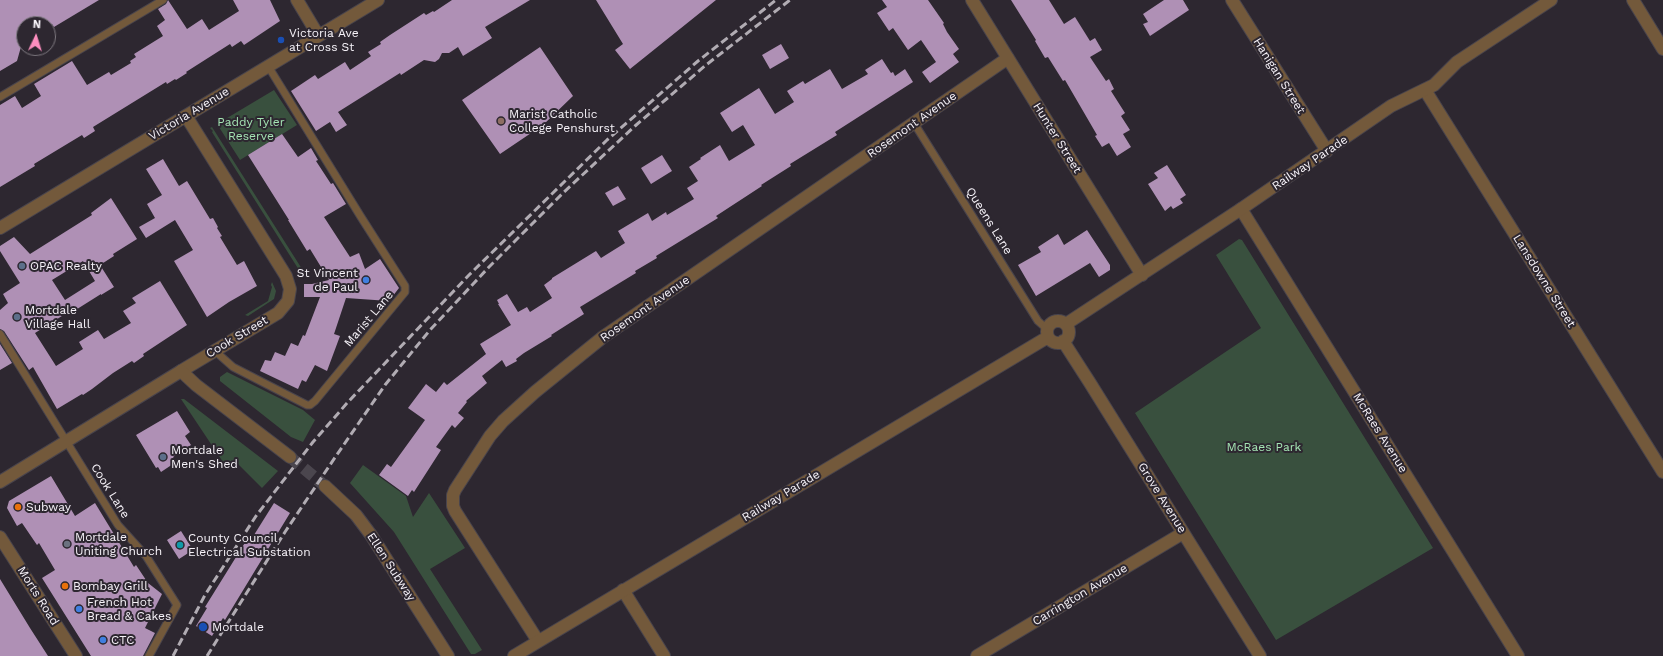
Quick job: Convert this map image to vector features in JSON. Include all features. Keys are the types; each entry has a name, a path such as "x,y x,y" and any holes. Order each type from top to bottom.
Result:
{"street":[{"path":"297,0 318,35"},
{"name":"Victoria Avenue","path":"0,228 378,0"},
{"name":"Hunter Street","path":"973,0 1142,275"},
{"name":"Hanigan Street","path":"1232,0 1326,152"},
{"name":"Railway Parade","path":"1066,324 1242,209 1391,106 1434,85 1457,62 1551,0"},
{"path":"1633,0 1663,49"},
{"name":"Rosemont Avenue","path":"538,641 453,506 453,495 455,490 490,436 503,421 536,392 603,337 1008,58"},
{"name":"Lansdowne Street","path":"1425,90 1663,472"},
{"name":"Cook Street","path":"0,482 278,313 288,301 290,289 286,276 186,116"},
{"name":"McRaes Avenue","path":"1242,209 1518,656"},
{"path":"1056,321 1066,324 1069,330 1067,337 1063,342 1053,342 1047,333 1050,324 1056,321"},
{"name":"Railway Parade","path":"514,656 1047,333"},
{"name":"Grove Avenue","path":"1063,342 1260,656"},
{"path":"181,371 196,385 290,457"},
{"name":"Ellen Subway","path":"325,486 356,515 371,535 448,656"},
{"name":"Carrington Avenue","path":"976,656 1183,533"},
{"name":"Morts Road","path":"0,538 76,656"},
{"path":"623,590 664,656"}],"lane":[{"path":"0,97 163,0"},
{"name":"Marist Lane","path":"216,351 233,367 306,405 310,405 316,401 405,292 405,286 268,66"},
{"name":"Queens Lane","path":"914,123 1047,333"},
{"name":"Cook Lane","path":"0,334 118,525 146,556 177,606 149,656"}],"green space":[{"name":"Paddy Tyler Reserve","path":"274,90 297,125 240,160 217,124"},
{"path":"212,127 302,269 299,270 212,132 213,131 210,128"},
{"name":"McRaes Park","path":"1239,239 1242,240 1433,548 1276,640 1135,413 1261,328 1216,255"},
{"path":"272,282 276,291 274,299 248,316 245,315 268,301"},
{"path":"227,372 303,410 315,420 303,442 291,437 220,381 220,377"},
{"path":"181,399 184,399 278,471 262,488 237,463 227,468"},
{"path":"363,465 406,496 413,517 429,493 465,548 430,569 482,650 475,654 471,654 394,532 350,483"}],"building":[{"path":"0,0 99,0 56,26 56,16 16,16 16,56 18,56 17,61 0,71"},
{"path":"168,0 187,29 202,19 209,30 239,11 233,0 270,0 280,21 244,45 241,41 232,47 230,44 176,80 175,79 167,84 166,82 93,127 95,131 84,138 82,135 34,164 35,166 0,187 0,105 15,96 22,108 41,96 34,84 72,61 87,85 109,72 111,75 131,63 130,61 136,57 134,54 163,36 157,26 165,20 158,9 166,4"},
{"path":"452,0 530,0 485,27 492,38 463,56 458,47 449,53 442,53 439,59 435,62 424,60 401,75 400,73 338,112 347,125 336,132 330,122 316,131 291,91 315,75 318,79 345,62 350,70 371,56 368,52 381,44 380,42 390,35 424,13 426,15 433,11 434,12"},
{"path":"596,0 716,0 630,69 615,50 623,44"},
{"path":"882,0 928,0 944,23 943,24 947,32 959,49 953,54 959,62 930,83 922,72 936,62 921,40 908,50 893,28 889,31 877,13 887,7"},
{"path":"1011,0 1049,0 1064,24 1075,17 1090,41 1095,38 1102,50 1090,57 1106,81 1109,79 1114,89 1111,91 1125,113 1121,116 1130,130 1123,134 1131,147 1117,156 1109,143 1102,147 1095,136 1097,135 1065,80 1063,81 1048,57 1045,58 1035,41 1036,40"},
{"path":"1164,0 1183,0 1189,10 1150,36 1143,24 1148,22 1143,14"},
{"path":"781,44 789,58 770,69 762,55"},
{"path":"540,47 573,96 543,125 500,154 462,100"},
{"path":"882,59 891,73 893,72 895,76 905,69 913,82 835,132 837,135 790,164 791,166 716,216 718,218 656,256 657,258 635,271 636,273 580,307 584,314 524,353 516,359 517,361 506,367 502,360 482,376 487,383 466,401 467,402 458,413 464,418 455,428 452,425 436,447 441,450 414,492 412,490 408,496 379,475 387,464 391,467 425,420 408,408 426,384 436,392 444,382 447,385 486,354 480,344 511,325 497,300 507,294 518,312 527,307 530,312 552,298 544,285 552,278 596,251 601,258 625,243 618,231 648,213 652,221 666,212 667,215 694,199 687,188 698,181 689,167 701,159 700,158 720,145 729,161 755,145 743,125 732,132 720,113 759,88 775,114 794,102 787,91 803,81 805,84 830,69 842,89 868,74 865,70"},
{"path":"282,134 298,157 311,148 318,160 316,161 331,184 333,183 346,204 324,217 350,257 359,253 365,269 380,259 399,288 389,301 346,298 334,334 340,336 327,371 315,365 306,382 302,380 298,389 260,371 265,360 271,361 275,352 285,356 291,343 298,346 303,335 305,336 320,297 304,297 304,284 312,284 329,280 310,249 307,251 248,155"},
{"path":"662,155 672,171 651,184 641,168"},
{"path":"163,159 179,186 187,181 210,219 213,218 222,236 220,237 237,265 244,261 257,286 207,317 174,261 193,250 175,220 146,238 139,227 155,218 147,204 162,195 146,169"},
{"path":"1167,165 1186,195 1180,199 1183,203 1173,209 1171,206 1165,211 1148,184 1158,178 1154,173"},
{"path":"618,186 626,199 613,206 605,193"},
{"path":"111,198 137,239 113,254 114,256 100,265 114,287 74,311 73,309 35,333 56,366 83,349 79,342 98,330 104,339 131,323 123,311 136,303 132,298 160,281 187,325 143,354 144,356 134,363 132,361 83,395 82,394 57,409 33,367 29,370 4,331 0,329 0,310 8,303 3,294 20,283 0,251 0,246 14,237 30,254 92,215 91,213","holes":["83,261 95,281 65,300 52,280"]},
{"path":"1087,230 1110,265 1110,270 1099,277 1090,263 1036,296 1018,265 1041,252 1038,247 1058,234 1064,245"},
{"path":"0,344 12,363 0,370"},
{"path":"177,411 190,432 185,436 191,445 173,457 176,462 161,472 158,467 156,468 136,435"},
{"path":"51,476 75,516 95,503 134,567 136,565 148,583 162,594 145,628 155,633 143,656 91,656 42,578 55,570 39,543 37,545 22,523 17,526 7,508 9,501"},
{"path":"274,503 290,513 225,620 223,618 212,636 196,626 207,608 205,607 246,541 249,543"},
{"name":"County Council Electrical Substation","path":"181,531 193,550 179,559 167,540"},
{"path":"0,579 30,628 48,656 0,656"}],"tunnel":[{"path":"290,457 325,486"}],"railway":[{"path":"173,656 205,595 256,516 313,442 348,402 469,275 607,140 698,61 776,0"},
{"path":"207,656 285,532 336,456 385,385 430,330 489,267 564,192 635,126 706,65 790,0"}],"place":[{"name":"Victoria Ave at Cross St","path":"281,40"},
{"name":"Marist Catholic College Penshurst","path":"501,121"},
{"name":"OPAC Realty","path":"22,266"},
{"name":"St Vincent de Paul","path":"366,280"},
{"name":"Mortdale Village Hall","path":"17,317"},
{"name":"Mortdale Men's Shed","path":"163,457"},
{"name":"Subway","path":"18,507"},
{"name":"Mortdale Uniting Church","path":"67,544"},
{"name":"County Council Electrical Substation","path":"180,545"},
{"name":"Bombay Grill","path":"65,586"},
{"name":"French Hot Bread & Cakes","path":"79,609"},
{"name":"Mortdale","path":"203,627"},
{"name":"CTC","path":"103,640"}]}
